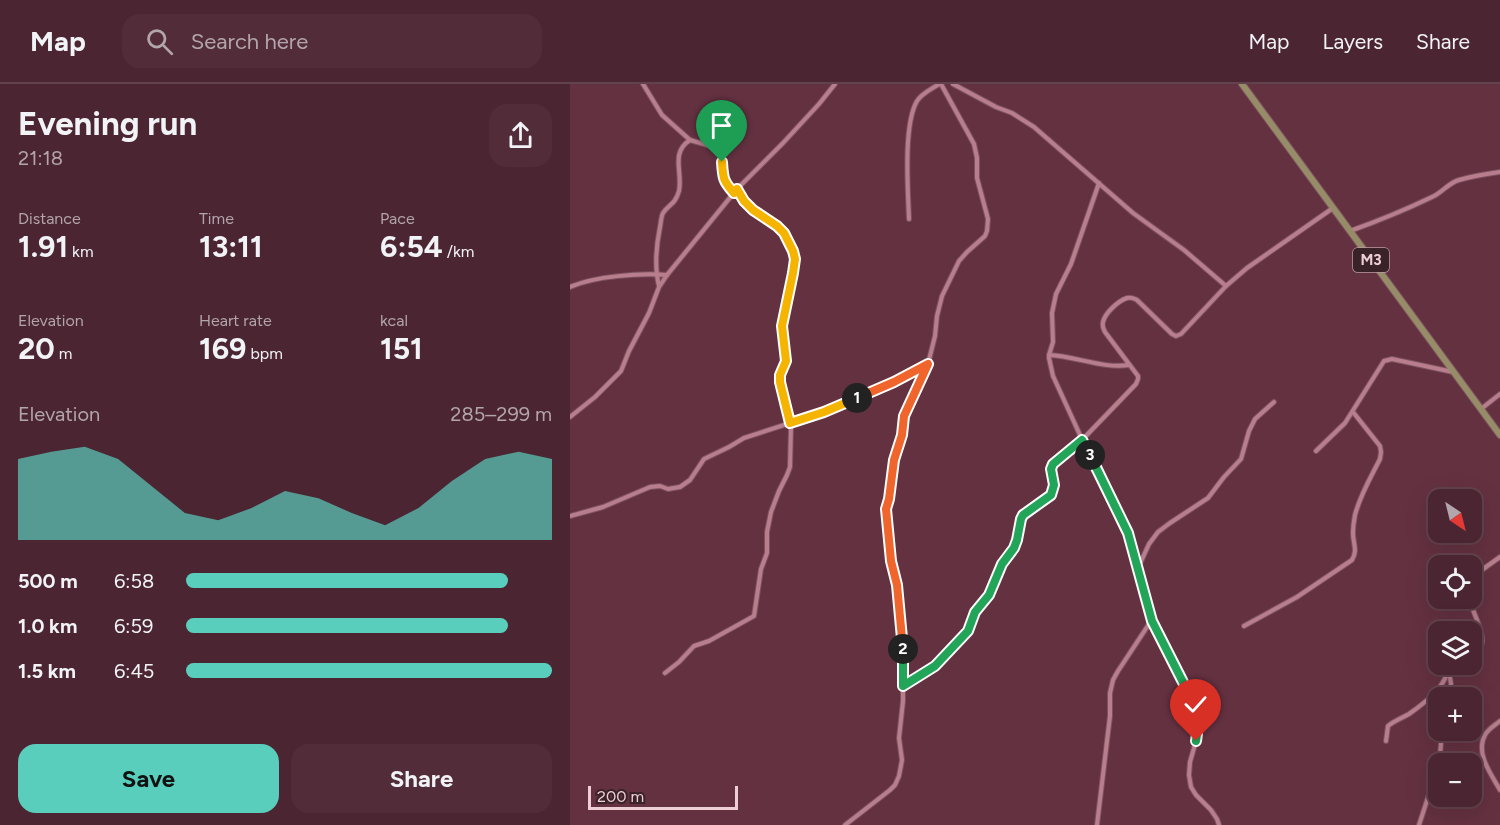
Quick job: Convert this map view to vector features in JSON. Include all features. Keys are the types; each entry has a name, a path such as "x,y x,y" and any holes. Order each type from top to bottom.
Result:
{"main road":[{"name":"M3","path":"1242,84 1500,435"}],"street":[{"path":"644,84 662,115 690,140 721,149 724,181 753,210 784,233 795,259 782,326 786,361 780,375 790,423 790,467 778,491 771,513 767,532 767,553 758,585 754,616 709,641 694,646 665,673"},
{"path":"570,417 595,397 621,371 650,313 659,287 667,275 736,191 783,143 835,84"},
{"path":"845,825 890,790 899,776 902,760 899,738 902,715 903,640 886,509 904,416 928,364 942,296 959,261 985,236 987,231 988,219 977,177 978,158 974,144 940,84 918,99 911,118 908,148 909,219"},
{"path":"953,84 1012,113 1034,127 1133,213 1184,250 1226,286"},
{"path":"659,287 656,274 656,244 662,216 673,204 678,194 680,151 683,145 690,140"},
{"path":"1350,231 1433,197 1459,180 1500,172"},
{"path":"1099,183 1071,264 1056,294 1052,314 1053,342 1049,355 1053,376 1128,533 1152,621 1190,696 1197,734 1190,762 1191,787 1211,810 1219,825"},
{"path":"903,686 935,666 968,631 975,612 989,595 1002,564 1014,548 1023,515 1052,492 1054,485 1051,469 1053,464 1082,440 1136,384 1138,376 1105,332 1103,326 1103,321 1113,308 1127,298 1132,298 1137,300 1172,334 1176,336 1181,334 1226,286 1247,268 1333,208"},
{"path":"570,287 588,280 667,275"},
{"path":"1049,355 1117,367 1130,365"},
{"path":"1316,451 1345,423 1382,363 1387,359 1453,372"},
{"path":"570,516 603,507 650,487 660,486 668,489 680,487 690,480 708,456 744,438 824,412 894,382 928,364"},
{"path":"1481,409 1500,394"},
{"path":"1138,568 1149,544 1158,532 1208,498 1241,459 1249,430 1255,419 1274,402"},
{"path":"1244,626 1297,597 1355,556 1353,534 1355,515 1381,452 1380,446 1353,412"},
{"path":"1482,570 1500,557"},
{"path":"1097,825 1113,680 1152,621"},
{"path":"1386,741 1388,726 1424,703 1444,682 1447,675"},
{"path":"1500,722 1484,736 1482,754 1500,790"},
{"path":"1419,825 1440,756 1441,741"}],"route":[{"path":"722,162 726,184 734,193 737,189 753,210 777,226 784,233 793,251 795,259 793,273 782,326 786,361 780,375 780,389 790,423 865,395 928,364 904,416 885,514 891,561 897,585 903,640 903,686 935,666 963,638 975,612 989,595 1002,564 1014,548 1023,515 1051,495 1054,485 1051,469 1053,464 1082,440 1128,533 1152,621 1190,696 1195,719 1196,741"}]}
